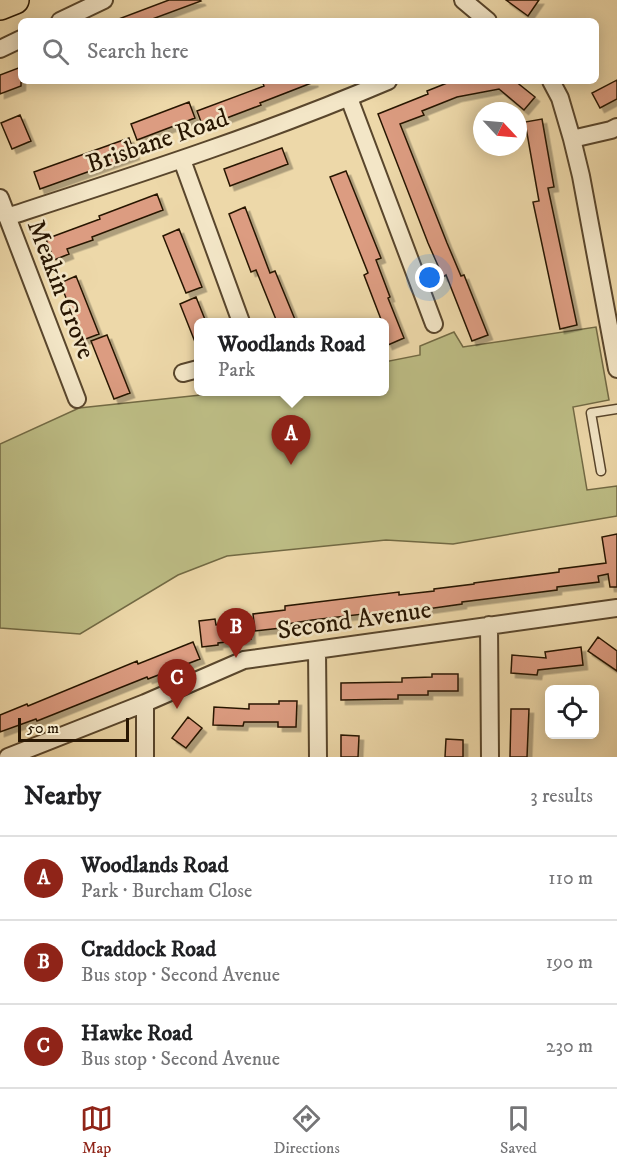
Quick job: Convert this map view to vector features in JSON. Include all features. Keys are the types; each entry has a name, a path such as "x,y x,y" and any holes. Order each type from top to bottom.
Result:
{"main road":[{"path":"0,6 15,0"}],"street":[{"path":"66,18 104,0"},
{"path":"462,0 480,18"},
{"path":"0,50 18,41"},
{"name":"Brisbane Road","path":"7,217 182,160 381,84"},
{"path":"553,84 560,98 581,176 617,369"},
{"path":"349,98 434,324"},
{"path":"572,139 617,127"},
{"path":"182,160 240,318"},
{"name":"Meakin Grove","path":"0,198 77,399"},
{"name":"Second Avenue","path":"8,757 145,703 244,660 617,608"},
{"path":"489,625 490,757"},
{"path":"317,650 318,757"},
{"path":"145,703 145,757"}],"lane":[{"path":"601,471 591,413 617,409"}],"green space":[{"path":"596,327 609,400 573,407 587,490 617,486 617,516 453,544 386,540 227,556 178,575 80,634 0,628 0,444 79,408 194,396 389,396 389,361 420,355 420,346 454,332 463,347"}],"building":[{"path":"169,0 201,1 155,18 121,18"},
{"path":"506,0 539,0 528,16"},
{"path":"18,68 18,84 21,86 0,94 0,75"},
{"path":"617,80 617,99 600,108 592,93"},
{"path":"263,84 309,84 203,127 197,111 264,86"},
{"path":"444,84 519,84 535,97 527,106 527,102 514,102 499,89 457,97 422,111 424,115 400,124 447,243 461,276 464,275 488,335 472,341 446,275 443,277 428,243 378,114 428,94 427,91"},
{"path":"189,102 195,118 137,140 131,124"},
{"path":"20,115 31,141 12,149 1,123"},
{"path":"542,119 554,187 548,188 577,325 560,329 533,202 539,201 527,122"},
{"path":"129,138 135,155 40,189 34,172"},
{"path":"282,148 288,164 230,186 224,169"},
{"path":"346,171 381,258 376,260 404,338 389,345 389,318 380,318 364,275 368,273 330,177"},
{"path":"157,194 163,210 92,237 93,240 67,249 69,254 54,260 46,239"},
{"path":"245,207 270,273 275,271 294,318 275,318 256,270 251,272 229,214"},
{"path":"179,229 202,287 186,293 163,236"},
{"path":"76,276 99,334 83,340 60,283"},
{"path":"196,297 204,318 194,318 194,339 180,304"},
{"path":"107,335 130,393 114,399 91,341"},
{"path":"617,534 617,587 610,587 608,574 598,576 599,582 557,587 557,590 462,602 462,604 406,612 406,609 312,620 280,625 281,628 255,631 253,614 285,610 285,606 399,592 399,595 434,591 434,589 559,572 559,569 606,563 602,537"},
{"path":"215,619 216,625 249,621 251,639 202,647 199,621"},
{"path":"598,637 617,651 617,671 588,651"},
{"path":"193,642 200,659 148,679 147,677 37,721 36,719 0,732 0,715 27,704 28,706 137,661 138,664"},
{"path":"581,647 583,665 538,670 537,675 511,673 512,655 546,658 545,652"},
{"path":"432,674 458,674 458,691 428,691 428,695 398,695 398,699 341,700 341,683 402,682 402,678 432,677"},
{"path":"279,701 297,701 296,727 278,727 278,722 244,722 243,726 213,725 214,707 249,709 249,704 279,704"},
{"path":"511,709 529,709 527,757 510,757"},
{"path":"188,717 202,728 186,748 172,738"},
{"path":"341,735 359,736 358,757 341,757"},
{"path":"446,739 463,740 463,757 445,757"}],"place":[{"name":"Woodlands Road","path":"291,465"},
{"name":"Craddock Road","path":"236,658"},
{"name":"Hawke Road","path":"177,709"}]}
